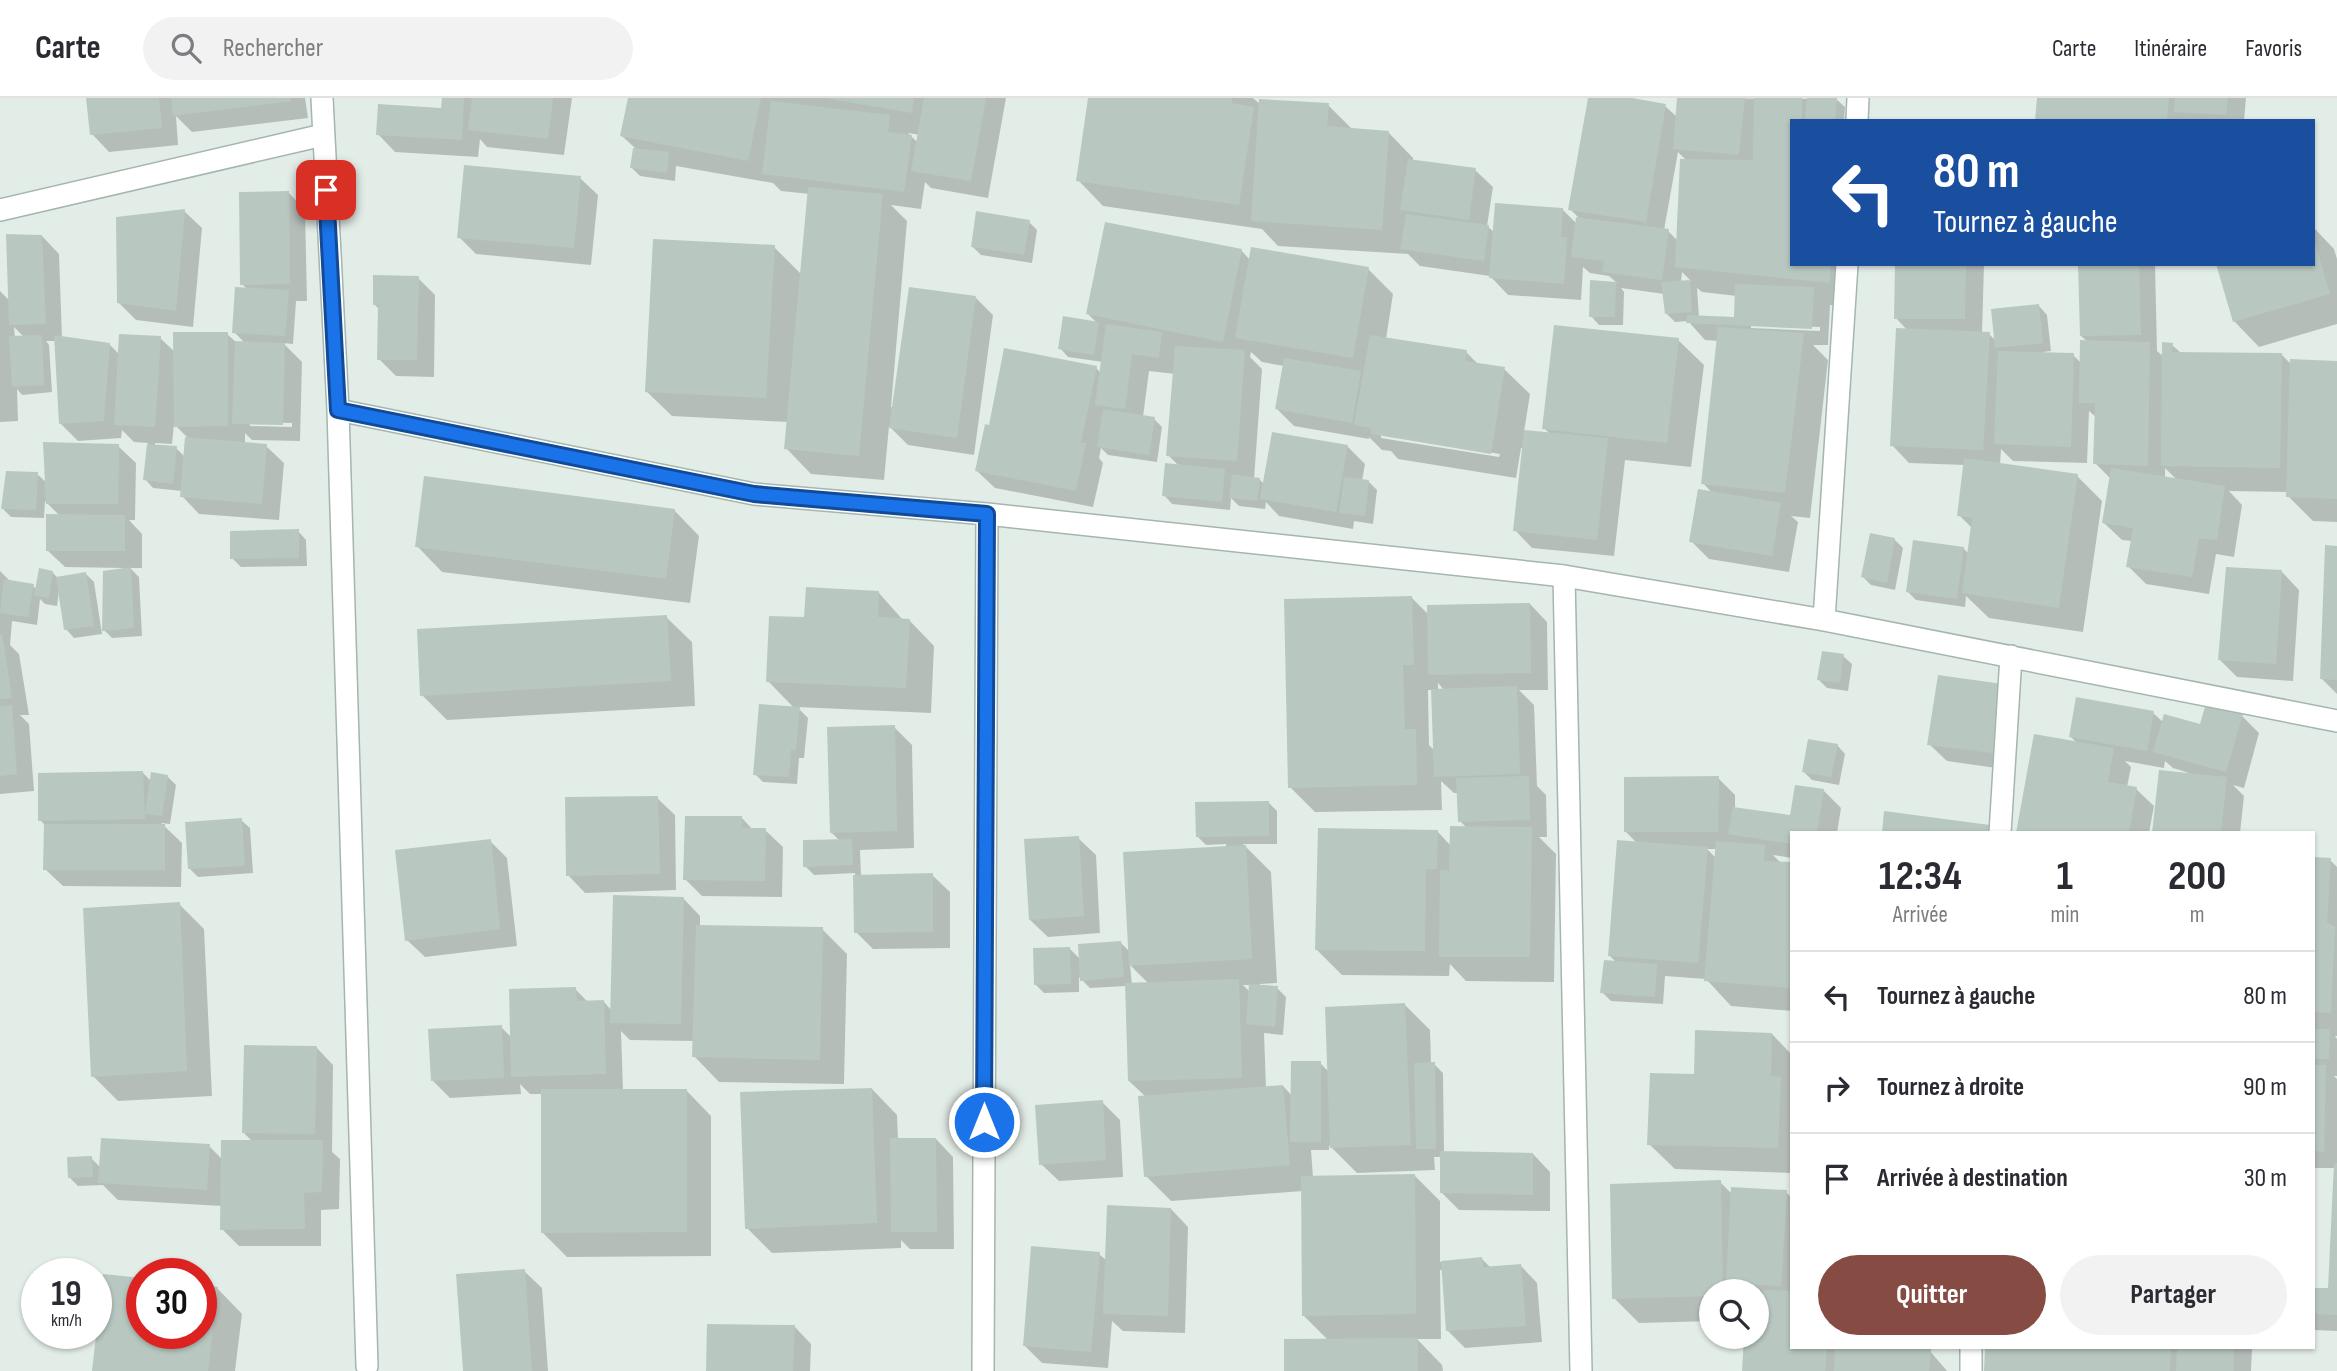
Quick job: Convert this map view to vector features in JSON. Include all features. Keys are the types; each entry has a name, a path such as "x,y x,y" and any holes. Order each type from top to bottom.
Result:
{"street":[{"path":"322,98 338,410 367,1366"},
{"path":"1857,119 1858,98"},
{"path":"0,210 323,135"},
{"path":"1824,620 1847,266"},
{"path":"338,410 754,494 987,514 1564,576 1824,620 2337,721"},
{"path":"983,1371 987,514"},
{"path":"1564,576 1581,1371"},
{"path":"2000,831 2011,656"},
{"path":"1970,1371 1971,1349"}],"building":[{"path":"86,98 159,98 162,128 90,135"},
{"path":"171,98 291,98 291,101 173,116"},
{"path":"442,98 464,98 462,140 376,135 378,104 441,108"},
{"path":"472,98 553,98 548,139 468,130"},
{"path":"628,98 761,98 748,161 620,136"},
{"path":"825,98 914,98 912,113"},
{"path":"924,98 986,98 971,181 911,171"},
{"path":"1088,98 1232,98 1232,103 1254,107 1239,205 1076,181"},
{"path":"1588,98 1632,98 1666,104 1646,222 1568,210"},
{"path":"1677,98 1745,98 1739,155 1673,149"},
{"path":"1754,98 1802,98 1802,119 1790,119 1790,266 1830,266 1830,283 1675,267 1680,159 1753,160"},
{"path":"1807,98 1837,98 1835,119 1805,119"},
{"path":"2037,98 2169,98 2167,119 2035,119"},
{"path":"2175,98 2228,98 2226,115 2174,112"},
{"path":"1259,99 1329,103 1327,126 1389,131 1382,230 1251,221"},
{"path":"771,101 890,115 888,132 912,135 904,192 762,174"},
{"path":"633,148 669,152 667,173 630,168"},
{"path":"1408,159 1476,168 1469,220 1400,210"},
{"path":"464,165 581,176 574,248 457,238"},
{"path":"808,187 883,194 859,456 784,449"},
{"path":"289,191 290,284 240,285 239,192"},
{"path":"1495,203 1563,208 1561,237 1567,237 1564,284 1489,278"},
{"path":"185,209 176,311 117,303 116,217"},
{"path":"976,211 1030,220 1024,255 971,247"},
{"path":"1406,214 1489,225 1484,261 1400,249"},
{"path":"1576,217 1669,229 1662,280 1602,272 1604,261 1571,257"},
{"path":"1105,222 1242,249 1223,342 1086,314"},
{"path":"6,234 42,235 46,324 9,325"},
{"path":"653,239 775,245 766,398 645,392"},
{"path":"2315,242 2330,294 2233,322 2217,266 2315,266"},
{"path":"1251,247 1369,267 1353,358 1235,338"},
{"path":"1895,266 1966,266 1965,319 1894,319"},
{"path":"2078,266 2139,266 2141,335 2080,336"},
{"path":"373,275 419,276 417,360 377,360 378,305 373,305"},
{"path":"1590,280 1616,282 1615,317 1589,317"},
{"path":"1690,280 1692,312 1665,314 1661,282"},
{"path":"1735,284 1814,287 1812,329 1686,323 1687,315 1734,317"},
{"path":"235,287 289,290 285,336 232,333"},
{"path":"909,287 976,296 957,438 889,428"},
{"path":"2039,304 2043,343 1995,348 1991,309"},
{"path":"1063,316 1099,322 1094,355 1058,349"},
{"path":"1106,324 1162,332 1159,358 1132,354 1125,409 1095,405"},
{"path":"1554,325 1679,338 1667,443 1542,429"},
{"path":"1718,327 1804,333 1785,493 1701,484"},
{"path":"1896,328 1990,332 1983,450 1890,446"},
{"path":"173,332 228,332 228,426 174,427"},
{"path":"119,334 161,336 155,427 114,425"},
{"path":"42,335 44,385 12,387 9,336"},
{"path":"54,335 110,343 104,421 59,424"},
{"path":"1370,335 1467,350 1465,361 1505,367 1491,454 1371,434 1371,428 1354,425"},
{"path":"2080,340 2150,342 2148,466 2093,464 2095,403 2079,403"},
{"path":"235,341 285,343 283,425 232,424"},
{"path":"2162,342 2173,343 2172,352 2282,353 2280,468 2161,466"},
{"path":"1175,346 1245,350 1237,461 1166,456"},
{"path":"1004,348 1097,366 1081,443 1086,443 1076,491 975,471 985,424 989,425"},
{"path":"1998,351 2074,353 2071,447 1994,444"},
{"path":"1284,358 1361,371 1352,423 1275,409"},
{"path":"2290,359 2337,361 2337,499 2286,497"},
{"path":"1103,409 1155,417 1149,455 1097,447"},
{"path":"1524,430 1608,438 1597,540 1513,531"},
{"path":"1272,432 1348,445 1336,512 1260,499"},
{"path":"185,437 267,444 262,504 180,497"},
{"path":"43,442 119,444 118,504 46,504"},
{"path":"147,444 177,446 173,484 143,480"},
{"path":"1964,458 2078,474 2059,608 1962,593 1972,518 1957,516"},
{"path":"1165,463 1225,469 1222,502 1162,496"},
{"path":"2111,468 2225,486 2217,540 2199,538 2192,577 2126,567 2133,528 2102,523"},
{"path":"6,471 38,472 36,510 1,509"},
{"path":"1232,474 1260,478 1257,501 1229,498"},
{"path":"424,476 675,509 666,579 415,547"},
{"path":"1344,477 1369,480 1365,516 1339,513"},
{"path":"1698,489 1781,503 1772,556 1689,542"},
{"path":"46,514 125,515 125,551 46,551"},
{"path":"299,529 299,558 230,559 230,531"},
{"path":"1870,533 1895,538 1887,583 1861,577"},
{"path":"1913,540 1964,547 1957,599 1906,592"},
{"path":"2325,545 2337,546 2337,680 2320,679"},
{"path":"131,567 134,628 102,631 103,571"},
{"path":"2226,567 2282,570 2276,664 2218,660"},
{"path":"39,568 53,571 49,598 34,596"},
{"path":"86,572 94,626 64,630 56,577"},
{"path":"4,579 34,584 28,617 0,613"},
{"path":"806,587 879,591 878,617 910,619 906,688 766,682 769,616 804,617"},
{"path":"1412,596 1414,665 1403,665 1405,729 1416,729 1417,785 1288,788 1284,599"},
{"path":"1530,603 1531,673 1428,675 1427,605"},
{"path":"667,615 671,681 420,696 417,629"},
{"path":"2,634 12,698 0,699 0,635"},
{"path":"1822,651 1844,654 1840,683 1817,680"},
{"path":"1938,675 2003,684 1993,753 1927,745"},
{"path":"1517,686 1520,774 1434,777 1431,689"},
{"path":"2076,697 2154,711 2147,751 2069,737"},
{"path":"2206,703 2243,714 2226,772 2153,752 2164,714 2200,724"},
{"path":"759,704 800,707 796,750 791,750 789,777 753,775"},
{"path":"12,705 17,774 0,776 0,706"},
{"path":"895,725 897,831 830,833 827,727"},
{"path":"2034,734 2114,748 2108,782 2137,787 2129,831 2016,831"},
{"path":"1808,739 1838,744 1831,777 1802,772"},
{"path":"2159,770 2227,777 2221,831 2152,831"},
{"path":"143,771 145,819 38,821 38,773"},
{"path":"151,772 168,775 162,816 145,814"},
{"path":"1529,776 1530,820 1458,822 1456,778"},
{"path":"1719,776 1718,832 1624,832 1624,777"},
{"path":"1795,785 1824,789 1817,831 1790,831 1790,844 1728,834 1733,807 1790,815"},
{"path":"658,796 660,874 566,876 565,797"},
{"path":"1269,801 1269,836 1196,837 1195,802"},
{"path":"1884,811 1990,825 1989,831 1882,831"},
{"path":"685,816 742,816 742,828 766,828 765,881 683,880"},
{"path":"242,818 245,866 188,869 185,822"},
{"path":"44,824 165,824 165,870 43,870"},
{"path":"1450,826 1532,827 1530,957 1439,957 1440,870 1449,871"},
{"path":"1318,828 1438,830 1437,869 1426,869 1425,951 1315,950"},
{"path":"1079,836 1084,916 1029,920 1024,839"},
{"path":"491,839 500,929 405,941 395,850"},
{"path":"852,839 853,865 803,867 803,840"},
{"path":"1617,840 1708,847 1698,963 1608,956"},
{"path":"1716,841 1765,845 1764,861 1790,862 1790,988 1704,981"},
{"path":"1246,845 1252,959 1129,966 1123,852"},
{"path":"2315,857 2331,858 2327,923 2335,926 2331,1013 2315,1012"},
{"path":"933,873 933,932 854,933 853,875"},
{"path":"613,895 684,897 681,1024 610,1023"},
{"path":"180,902 187,1071 91,1077 83,908"},
{"path":"696,925 823,927 820,1060 692,1057"},
{"path":"1121,941 1124,977 1080,981 1078,944"},
{"path":"1070,947 1071,984 1034,985 1033,948"},
{"path":"1604,960 1657,964 1655,997 1600,993"},
{"path":"1239,979 1242,1078 1128,1081 1125,983"},
{"path":"1249,984 1278,986 1275,1027 1246,1024"},
{"path":"576,987 577,1001 604,1000 606,1074 511,1077 509,989"},
{"path":"1405,1003 1411,1145 1330,1148 1325,1007"},
{"path":"502,1025 504,1078 431,1081 428,1029"},
{"path":"2315,1029 2330,1029 2329,1059 2315,1059"},
{"path":"1695,1030 1772,1033 1771,1076 1781,1077 1778,1148 1647,1145 1650,1073 1694,1074"},
{"path":"244,1045 317,1046 315,1134 242,1133"},
{"path":"1291,1061 1321,1061 1321,1142 1290,1142"},
{"path":"1435,1062 1436,1149 1416,1149 1414,1063"},
{"path":"2315,1065 2326,1065 2324,1152 2315,1151"},
{"path":"1283,1085 1290,1165 1144,1177 1138,1096"},
{"path":"872,1088 877,1223 745,1229 740,1092"},
{"path":"541,1089 687,1089 687,1232 541,1233"},
{"path":"1103,1100 1106,1160 1039,1165 1035,1105"},
{"path":"101,1138 210,1144 207,1190 98,1183"},
{"path":"890,1138 936,1138 937,1232 891,1232"},
{"path":"221,1140 323,1140 322,1192 304,1193 305,1229 220,1230"},
{"path":"1440,1151 1533,1153 1533,1195 1440,1193"},
{"path":"92,1156 93,1177 68,1178 67,1157"},
{"path":"2334,1163 2337,1163 2337,1315 2315,1314 2315,1288 2328,1288"},
{"path":"1415,1174 1416,1314 1302,1316 1301,1176"},
{"path":"1721,1180 1723,1279 1699,1279 1699,1296 1612,1299 1610,1184"},
{"path":"1731,1187 1787,1190 1781,1286 1769,1285 1769,1279 1726,1279"},
{"path":"1107,1205 1171,1208 1168,1316 1103,1314"},
{"path":"1031,1246 1100,1252 1091,1352 1023,1346"},
{"path":"1482,1257 1483,1267 1521,1264 1526,1326 1446,1331 1441,1261"},
{"path":"525,1269 532,1371 463,1371 456,1274"},
{"path":"112,1275 126,1276 126,1349 211,1349 208,1371 92,1371 94,1349 112,1349"},
{"path":"1769,1290 1790,1291 1790,1349 1827,1349 1825,1371 1742,1371 1743,1349 1769,1349"},
{"path":"707,1324 795,1325 793,1371 706,1371"},
{"path":"1418,1338 1418,1371 1284,1371 1284,1339"},
{"path":"1835,1349 1931,1349 1929,1371 1834,1371"},
{"path":"1985,1349 2171,1349 2170,1371 1984,1371"},
{"path":"2177,1349 2234,1349 2234,1371 2176,1371"}],"route":[{"path":"326,190 338,410 754,494 987,514 984,1122"}]}
